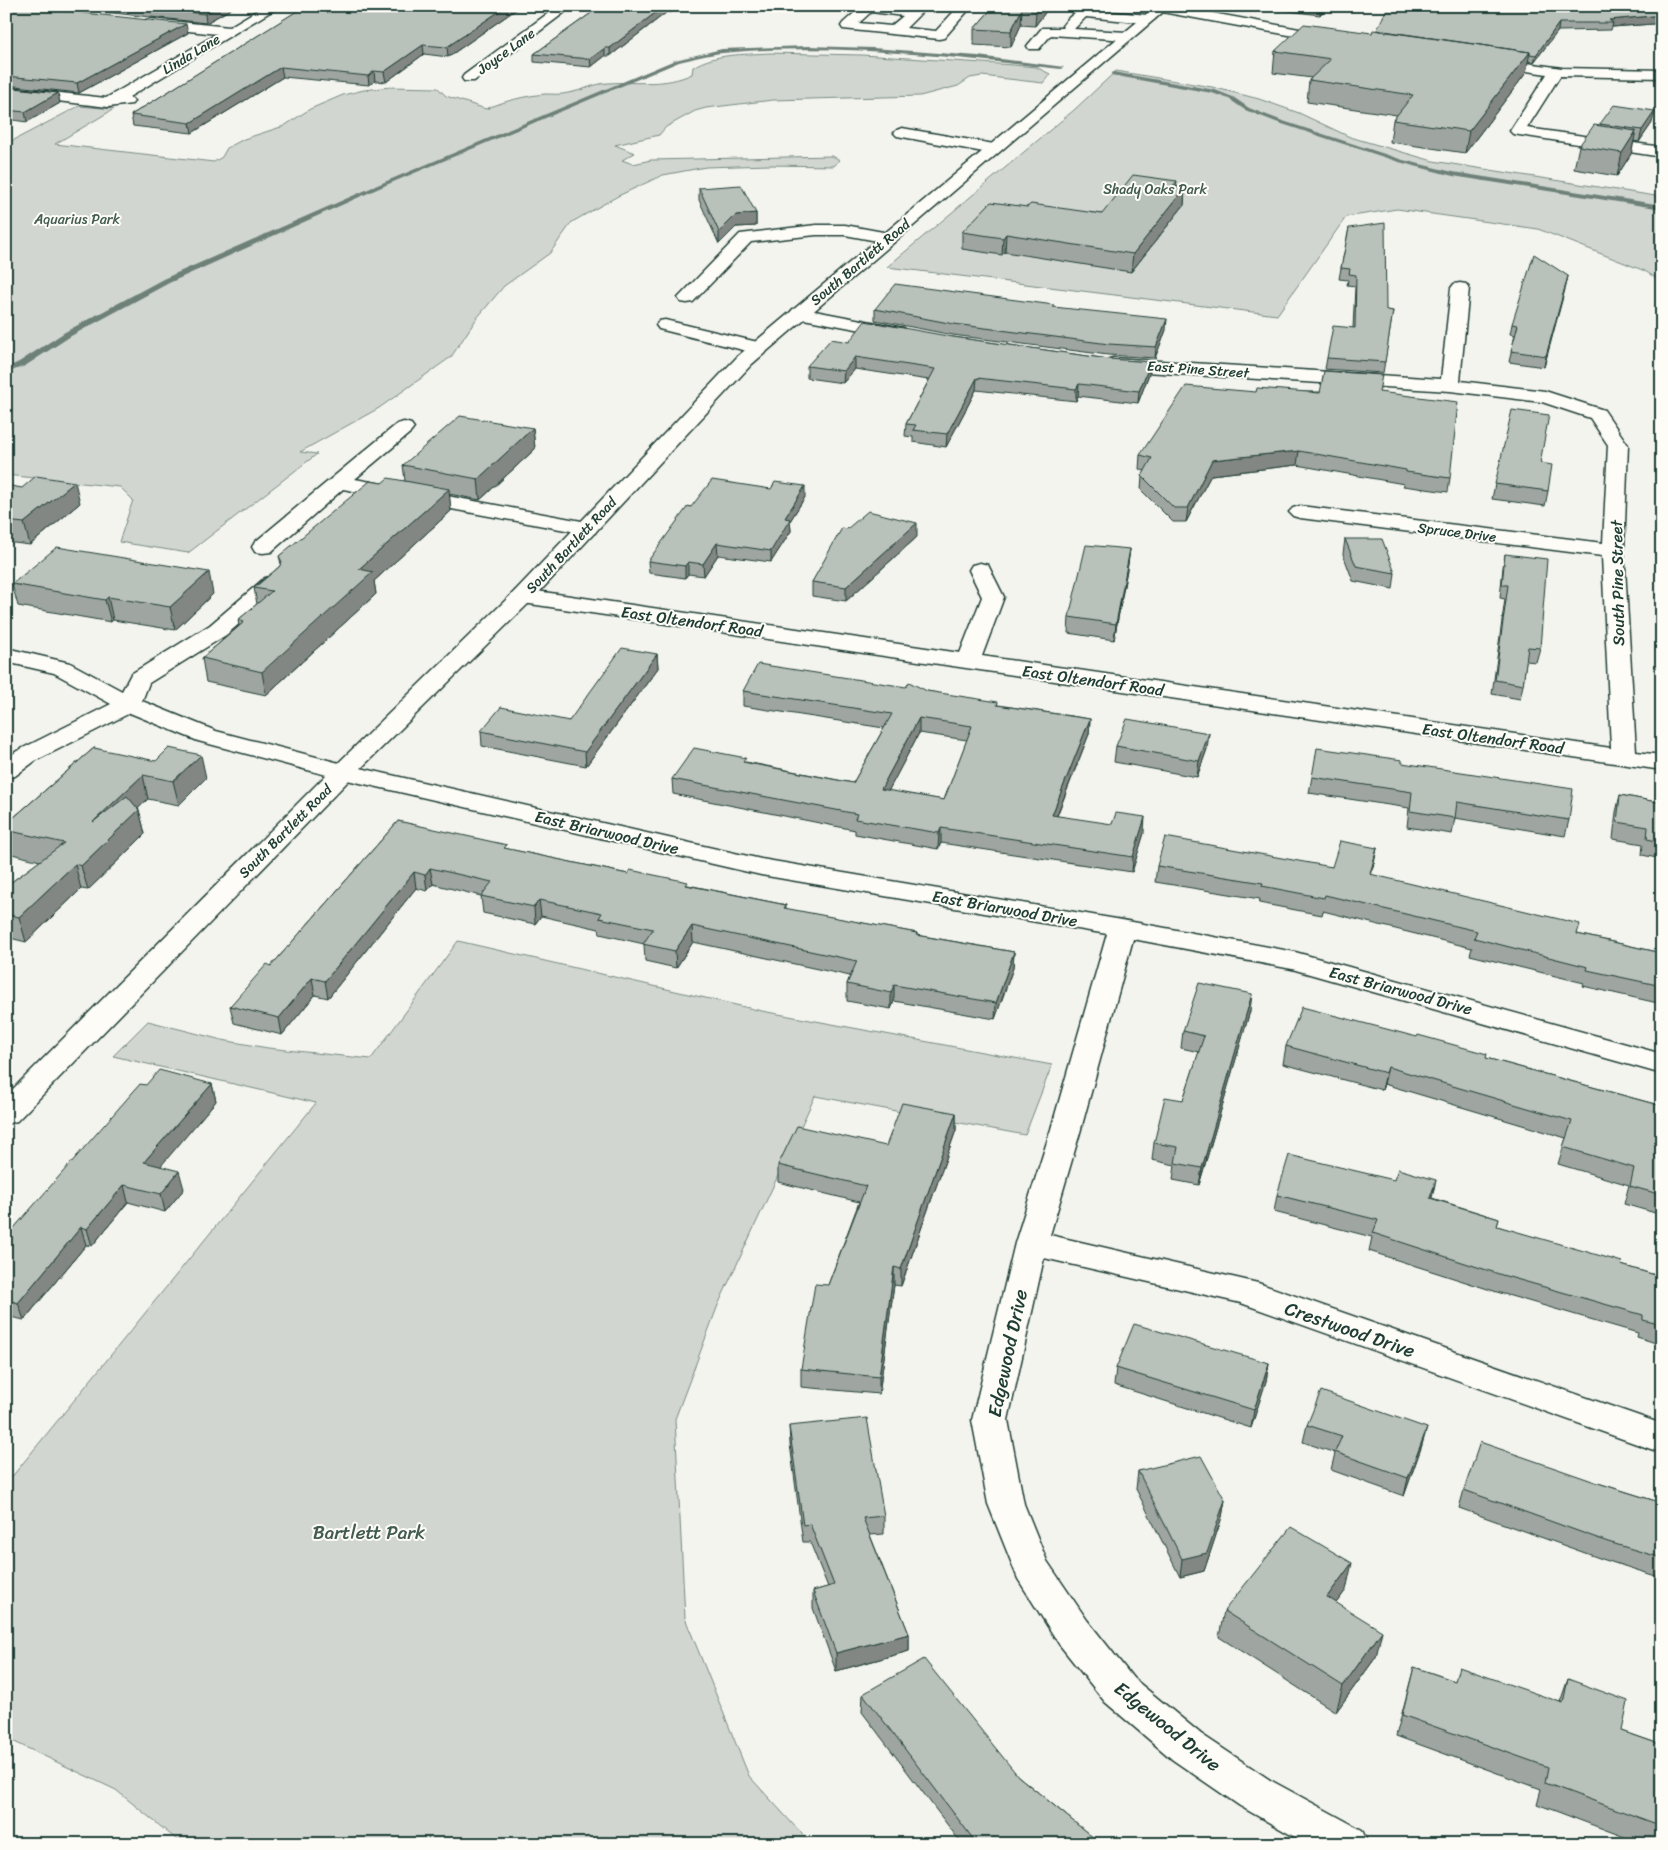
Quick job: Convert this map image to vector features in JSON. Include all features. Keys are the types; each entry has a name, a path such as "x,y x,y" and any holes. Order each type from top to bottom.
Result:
{"street":[{"name":"Linda Lane","path":"108,103 274,6"},
{"name":"Joyce Lane","path":"469,78 567,6"},
{"path":"894,31 939,35 966,6"},
{"path":"1069,26 1083,13 1103,10 1158,11 1342,40"},
{"name":"South Bartlett Road","path":"6,1114 343,772 523,596 745,360 1158,11"},
{"path":"142,22 229,31"},
{"path":"1034,46 1047,32 1127,36"},
{"path":"1478,60 1556,71 1662,74"},
{"path":"1556,71 1518,132 1662,152"},
{"path":"6,91 108,103 132,100"},
{"path":"902,133 994,149"},
{"path":"687,298 746,238 816,230 845,230 888,238"},
{"path":"1450,385 1460,288"},
{"path":"799,313 915,335"},
{"path":"665,325 759,348"},
{"name":"East Pine Street","path":"1098,362 1450,385 1545,397 1597,414"},
{"name":"South Pine Street","path":"1597,414 1618,445 1613,551 1624,758"},
{"path":"263,547 404,428"},
{"path":"340,482 587,528"},
{"name":"Spruce Drive","path":"1300,512 1613,551"},
{"path":"968,662 993,597 980,570"},
{"path":"6,771 26,756 129,704 139,679 218,630 273,582"},
{"name":"East Oltendorf Road","path":"523,596 1662,763"},
{"name":"East Briarwood Drive","path":"6,655 62,668 129,704 207,736 343,772 761,867 1122,928 1304,964 1662,1064"},
{"name":"Edgewood Drive","path":"1122,928 1066,1129 1031,1243 990,1420 1006,1504 1031,1568 1072,1632 1119,1690 1187,1747 1247,1788 1326,1834 1347,1844"},
{"name":"Crestwood Drive","path":"1031,1243 1246,1292 1662,1439"}],"green space":[{"name":"Aquarius Park","path":"769,53 862,55 1013,65 1036,67 1050,74 1043,83 982,76 970,78 958,86 920,96 773,100 706,108 695,111 666,127 659,135 615,145 635,153 622,160 633,164 651,160 832,156 840,160 834,166 769,165 706,167 663,175 618,196 572,222 550,253 504,286 477,318 451,357 379,408 300,452 317,454 188,553 119,542 133,500 120,487 6,475 6,139 14,140 79,106 114,109 55,144 214,162 222,157 227,148 244,139 284,126 310,109 343,95 364,90 390,87 438,88 446,96 486,109 522,98 545,94 565,94 604,83 671,81 692,74 693,67 711,59 730,55"},
{"name":"Shady Oaks Park","path":"1116,71 1212,87 1259,99 1299,113 1350,137 1433,161 1662,197 1662,282 1645,271 1538,229 1397,209 1346,217 1277,315 887,267 1074,110"},
{"name":"Bartlett Park","path":"458,941 762,1011 1052,1065 1025,1135 815,1096 718,1305 675,1419 685,1618 749,1776 811,1844 182,1844 116,1790 6,1738 6,1484 316,1103 113,1056 148,1021 222,1040 268,1048 371,1059"}],"building":[{"path":"6,6 186,24 77,83 6,76"},
{"path":"134,6 218,6 205,14"},
{"path":"305,6 507,6 447,47 423,45 384,72 374,71 368,76 281,67 190,123 131,115"},
{"path":"601,6 664,6 610,48 605,48 590,59 534,54"},
{"path":"994,6 1039,6 1036,11 1022,9 1011,31 974,29"},
{"path":"1304,6 1323,6 1320,8"},
{"path":"1388,6 1662,6 1662,15 1609,20 1613,23 1559,23 1536,55 1530,54 1530,52 1377,30"},
{"path":"1304,24 1372,33 1373,30 1530,52 1469,131 1393,120 1413,95 1309,80 1331,59 1275,51"},
{"path":"6,87 58,93 25,112 6,110"},
{"path":"1614,105 1655,111 1642,130 1600,124"},
{"path":"1594,125 1636,131 1622,153 1579,146"},
{"path":"1133,175 1177,181 1173,186 1185,188 1133,254 1006,234 1003,238 962,232 991,202 1027,207 1031,204 1102,214"},
{"path":"741,185 756,213 736,215 719,232 699,188"},
{"path":"1385,223 1386,310 1393,311 1385,362 1327,358 1333,326 1355,328 1356,275 1349,274 1350,269 1341,268 1349,228"},
{"path":"1534,254 1568,276 1546,356 1511,351 1518,325 1512,324"},
{"path":"895,284 1054,305 1053,307 1167,319 1156,347 1109,344 954,324 875,309"},
{"path":"865,321 953,337 1109,359 1151,362 1139,391 1079,384 1076,389 977,378 947,434 913,430 916,425 906,424 935,369 855,357 844,371 807,366 831,339 849,342"},
{"path":"1324,371 1382,375 1379,392 1458,402 1450,478 1406,472 1406,470 1299,451 1212,460 1188,508 1174,508 1142,476 1152,458 1140,455 1186,386 1256,392 1257,388 1320,393"},
{"path":"1512,410 1549,415 1540,463 1552,465 1548,491 1495,484"},
{"path":"460,416 533,428 478,479 403,465"},
{"path":"36,476 75,482 24,523 6,521 6,485 22,488"},
{"path":"388,478 449,489 359,569 373,572 262,672 202,658 244,622 238,620 272,591 254,588 279,567 282,562 279,556 370,481 382,483"},
{"path":"712,480 771,489 775,482 805,486 785,518 790,519 771,551 717,543 703,564 688,562 685,566 648,561 688,506 691,507"},
{"path":"868,511 917,523 846,587 812,582 842,528 847,529"},
{"path":"1345,539 1382,539 1395,573 1356,566"},
{"path":"1086,545 1130,549 1116,624 1069,617"},
{"path":"57,547 209,572 170,607 108,597 105,600 12,584"},
{"path":"1505,554 1547,559 1540,648 1528,647 1523,685 1495,680 1508,585 1502,585"},
{"path":"622,648 657,654 585,752 481,731 501,707 569,721"},
{"path":"758,664 906,687 909,682 927,691 998,702 997,705 1090,719 1052,815 1112,824 1116,813 1145,817 1133,857 941,828 939,833 855,819 857,814 672,779 694,748 746,758 743,762 853,783 892,714 743,691","holes":["919,718 972,726 944,800 881,789"]},
{"path":"1127,719 1209,733 1199,761 1116,746"},
{"path":"94,748 156,761 169,748 201,755 173,781 143,775 93,822 127,796 139,810 81,866 75,864 19,917 6,914 6,886 64,843 6,830 6,824"},
{"path":"1317,748 1402,760 1402,763 1573,789 1569,820 1457,802 1455,818 1410,811 1412,792 1312,777"},
{"path":"1620,795 1662,803 1662,842 1647,839 1648,827 1617,822"},
{"path":"398,821 507,845 504,848 628,874 630,870 688,882 686,885 786,905 784,908 917,933 916,935 1014,952 996,1003 894,985 891,993 847,984 857,961 692,926 675,951 643,944 653,929 599,918 602,913 539,900 534,907 481,896 492,882 430,868 425,875 414,872 325,981 312,978 279,1018 230,1006 267,964 271,966"},
{"path":"1165,837 1332,867 1340,841 1377,848 1370,874 1580,924 1577,934 1662,953 1662,986 1587,970 1588,967 1474,938 1477,931 1325,895 1324,898 1262,886 1263,883 1157,866"},
{"path":"1199,983 1252,994 1202,1168 1175,1163 1178,1147 1154,1143 1165,1097 1183,1100 1204,1036 1183,1031"},
{"path":"1302,1007 1417,1037 1418,1035 1487,1054 1486,1058 1662,1106 1662,1195 1630,1186 1634,1168 1563,1147 1572,1121 1388,1067 1386,1073 1286,1046"},
{"path":"159,1070 212,1084 144,1162 179,1171 161,1194 124,1185 87,1229 81,1227 18,1303 6,1299 6,1237 140,1084 146,1085"},
{"path":"902,1103 956,1113 901,1269 894,1267 879,1377 801,1369 815,1284 828,1285 866,1186 778,1165 797,1126 886,1146"},
{"path":"1289,1155 1394,1180 1398,1169 1436,1180 1430,1198 1499,1219 1497,1226 1622,1262 1621,1265 1662,1277 1662,1325 1643,1320 1643,1315 1502,1275 1373,1233 1378,1220 1277,1195"},
{"path":"1134,1324 1269,1363 1254,1410 1116,1368"},
{"path":"1321,1391 1427,1428 1408,1478 1335,1452 1342,1436 1307,1425"},
{"path":"867,1418 884,1516 863,1518 909,1634 836,1653 813,1591 834,1585 810,1524 803,1525 789,1426"},
{"path":"1480,1442 1662,1503 1662,1558 1608,1542 1464,1490"},
{"path":"1201,1456 1225,1500 1207,1553 1182,1559 1138,1471"},
{"path":"1291,1527 1352,1563 1327,1597 1382,1631 1343,1686 1224,1611"},
{"path":"924,1659 1018,1776 1101,1844 978,1844 974,1840 863,1694"},
{"path":"1414,1667 1455,1681 1459,1667 1563,1703 1568,1679 1628,1701 1622,1731 1662,1745 1662,1826 1545,1783 1548,1767 1402,1715"}],"waterway":[{"path":"6,371 22,364 68,334 166,281 384,184 677,61 722,51 808,48 873,50 1061,67"},
{"path":"1113,74 1213,91 1231,98 1247,109 1278,121 1401,161 1453,174 1662,207"}]}
